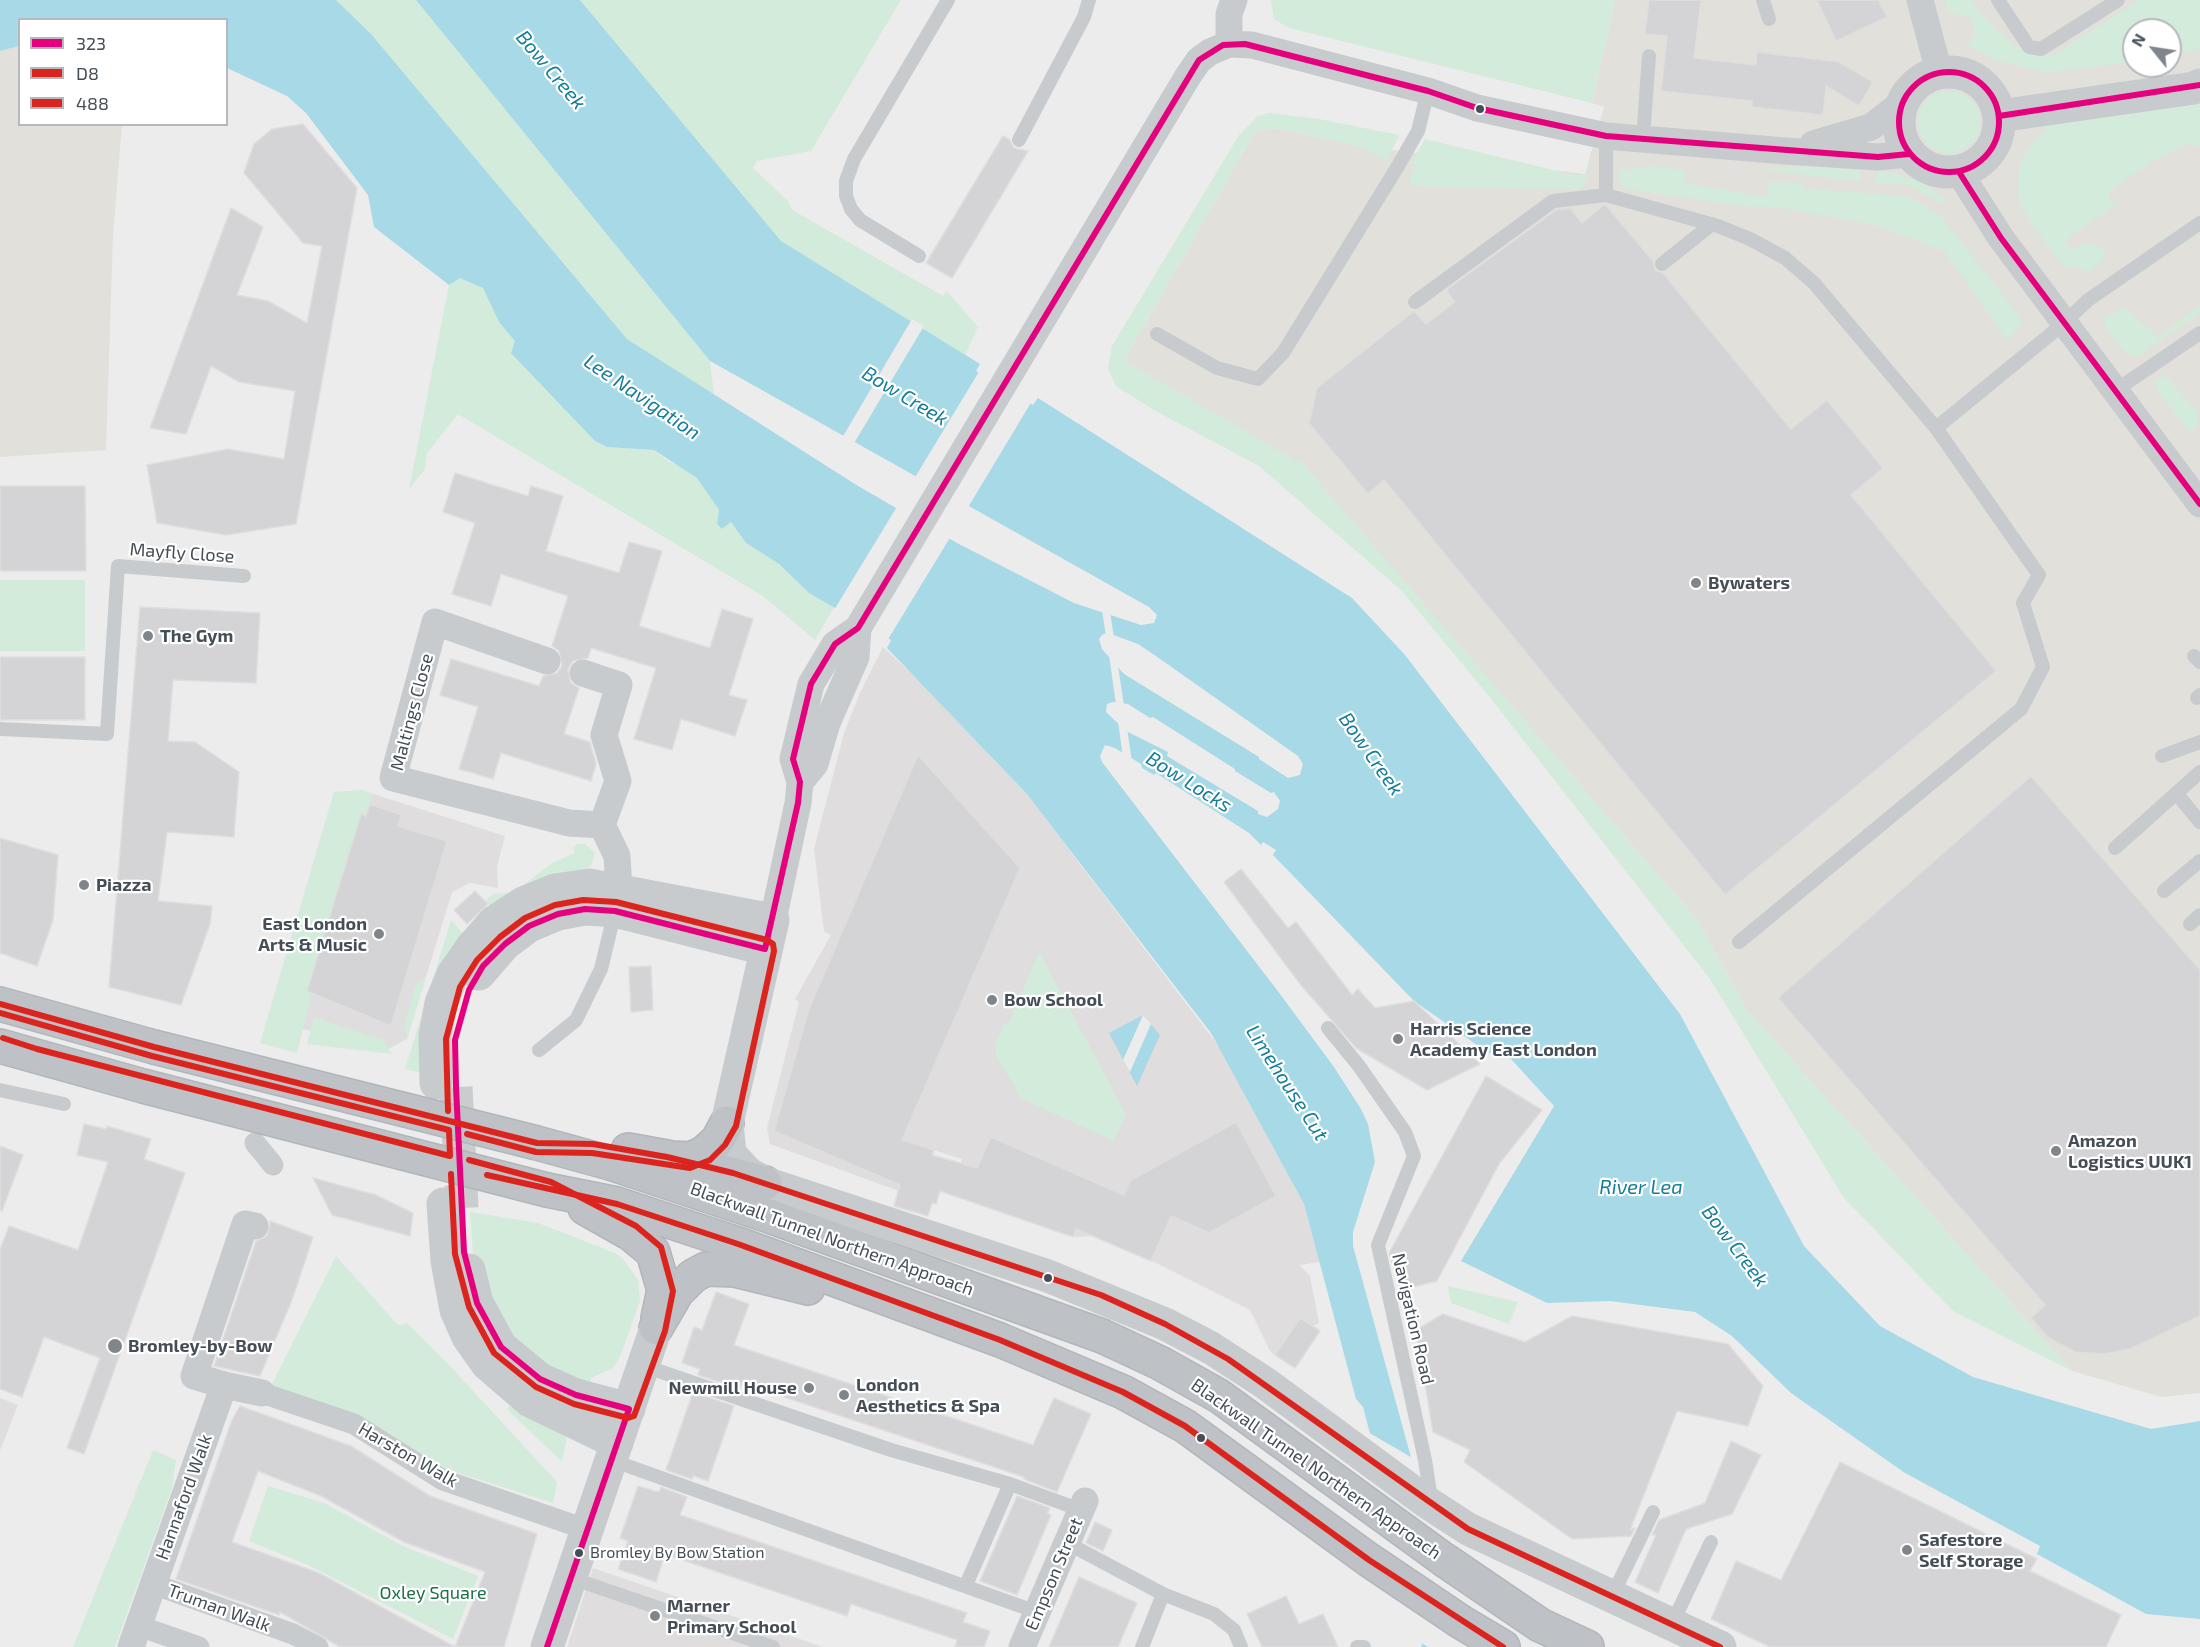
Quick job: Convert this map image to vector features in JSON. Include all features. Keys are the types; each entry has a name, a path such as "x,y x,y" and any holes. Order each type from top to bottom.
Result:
{"highway":[{"name":"Blackwall Tunnel Northern Approach","path":"0,1004 154,1047 537,1143 692,1189 1102,1336 1160,1363 1219,1396 1443,1559 1540,1625 1587,1647"},
{"name":"Blackwall Tunnel Northern Approach","path":"0,1046 143,1086 547,1191 617,1204 808,1268 933,1317 1000,1340 1134,1397 1185,1426 1234,1459 1369,1560 1461,1622 1503,1647"},
{"path":"667,1157 692,1159 705,1152 718,1140 727,1123"},
{"path":"537,1143 593,1144 667,1157 765,1183"},
{"path":"547,1191 595,1212 631,1234 653,1252 664,1290 656,1328"},
{"path":"656,1328 677,1292 693,1276 706,1269 719,1268 933,1317"}],"street":[{"path":"1229,44 1229,14 1234,0"},
{"path":"1920,0 1939,72"},
{"path":"1720,1647 1468,1529 1430,1505 1256,1377 1211,1348 1166,1324 1048,1276 765,1183 744,1170 730,1154 727,1123 800,782 793,759 811,684 845,650 1193,68 1210,51 1229,44 1261,47 1428,91 1477,108 1606,136 1878,157 1909,154"},
{"path":"1785,151 1865,130 1902,103 1916,83 1939,72 1955,72 1971,77 1985,87 1994,100 1999,116 1998,135 1990,152 1976,165 1959,172 1941,173 1923,166 1909,154 1898,130 1902,103"},
{"path":"1999,116 2194,88 2200,85"},
{"path":"1959,172 2001,238 2063,324 2197,492"},
{"name":"Maltings Close","path":"547,661 435,622 393,777 569,824 602,825"},
{"path":"583,673 619,685 604,735 618,781 602,825 617,856 617,900"},
{"path":"446,1085 435,1036 441,1003 453,974 494,922 523,903 555,890 589,885 617,900 769,934"},
{"path":"255,1143 273,1165"},
{"path":"614,1451 530,1401 487,1364 468,1337 456,1310 447,1261 452,1206 477,1303 501,1347 540,1379 576,1395 629,1408"},
{"path":"255,1226 245,1224 194,1376 262,1393"},
{"path":"547,1647 656,1328"},
{"name":"Hannaford Walk","path":"135,1637 224,1385"},
{"name":"Harston Walk","path":"262,1393 354,1424 443,1480 588,1530"},
{"name":"Empson Street","path":"1022,1647 1083,1505"},
{"name":"Truman Walk","path":"153,1584 293,1634 318,1647"},
{"path":"135,1637 199,1647"}],"lane":[{"path":"919,256 860,220 851,209 846,196 846,181 854,159 948,0"},
{"path":"1019,140 1084,17 1089,0"},
{"path":"1763,0 1769,19"},
{"path":"1998,0 2029,47 2041,49 2118,0"},
{"path":"1643,140 1649,56"},
{"path":"1157,334 1217,368 1258,379 1283,353 1398,166 1418,131 1428,91"},
{"path":"1606,136 1606,195"},
{"path":"1416,302 1553,201 1606,195 1712,224 1750,238 1785,258 1814,283 1936,428 2039,574 2023,603 2043,667 2021,709 1739,942"},
{"path":"1936,428 2063,324 2088,300 2200,223"},
{"path":"1662,264 1712,224"},
{"path":"2116,390 2200,333"},
{"name":"Mayfly Close","path":"0,729 107,734 118,566 244,576"},
{"path":"2162,756 2200,742"},
{"path":"2115,848 2200,772"},
{"path":"2176,793 2200,822"},
{"path":"2164,891 2200,861"},
{"path":"539,1050 576,1020 601,969 617,900"},
{"name":"Navigation Road","path":"1328,1028 1352,1056 1405,1132 1414,1156 1378,1245 1425,1460 1430,1505"},
{"path":"0,1090 64,1104"},
{"path":"644,1366 891,1450 1083,1505"},
{"path":"614,1451 1037,1612"},
{"path":"966,1585 1010,1485"},
{"path":"1612,1596 1653,1512"},
{"path":"1672,1625 1711,1542"},
{"path":"1066,1543 1163,1594 1214,1614 1234,1630 1241,1647"},
{"path":"571,1578 773,1647"},
{"path":"1142,1647 1163,1594"},
{"path":"1357,1647 1364,1647"}],"shaded area":[{"path":"1615,0 2200,0 2200,1393 2161,1397 2072,1371 1746,1009 1699,922 1304,466 1124,361 1255,131 1276,128 1360,146 1585,174 1604,107 1592,103"},
{"path":"18,46 18,126 122,126 113,236 106,450 0,457 0,51"},
{"name":"Bow School","path":"883,647 921,683 1026,793 1220,1048 1304,1204 1320,1262 1299,1265 1310,1276 1319,1323 1313,1326 1300,1318 1275,1355 1270,1351 1250,1310 1158,1264 1093,1236 1073,1237 952,1194 962,1159 914,1144 899,1191 770,1144 767,1128 799,1002 795,999 831,935 824,932 814,849 844,733 860,693"},
{"name":"East London Arts & Music","path":"361,790 505,836 497,866 498,888 470,883 452,892 407,1039 386,1050 291,1026"},
{"path":"0,1398 18,1405 0,1451"},
{"name":"Marner Primary School","path":"593,1568 823,1647 567,1647"}],"green space":[{"path":"336,0 416,0 710,361 714,395 627,339 371,34"},
{"path":"580,0 901,0 811,151 757,161 753,168 787,200 792,210 943,296 947,291 978,327 965,355 781,241"},
{"path":"1271,0 1615,0 1592,103 1289,28 1274,19"},
{"path":"1945,0 1972,0 1984,18 2017,47 2052,56 2139,0 2200,0 2200,48 2182,53 2182,18 2122,18 2122,63 2044,72 1998,61 1966,44 1975,36 1971,17 1948,13"},
{"path":"1949,91 1966,96 1971,100 1975,105 1980,122 1975,139 1971,144 1966,148 1949,153 1932,148 1927,144 1923,139 1918,122 1923,105 1927,100 1932,96"},
{"path":"2200,104 2200,146 2186,144 2153,161 2109,191 2109,198 2115,205 2063,242 2073,249 2088,243 2101,247 2106,254 2102,261 2090,272 2074,267 2064,268 2029,220 2018,197 2019,167 2028,148 2045,130 2044,126"},
{"path":"1269,113 1319,119 1399,135 1387,161 1360,146 1276,128 1255,131 1124,361 1304,465 1699,922 1746,1009 2072,1371 1953,1311 1844,1198 1710,979 1488,695 1402,591 1259,466 1154,410 1116,386 1108,369 1112,346 1239,135 1258,116"},
{"path":"1425,139 1574,175 1588,174 1581,190 1413,186 1408,183 1417,167 1411,163"},
{"path":"1832,163 1861,166 1860,181 1762,170"},
{"path":"1655,166 1686,171 1683,183 1766,197 1770,182 1804,183 1803,189 1912,198 1941,216 2023,324 2007,340 1944,251 1875,225 1783,208 1742,206 1627,189 1619,181 1620,170"},
{"path":"1879,169 1919,181 1947,199 1943,204 1909,185 1873,183"},
{"path":"460,277 483,288 499,322 511,334 556,399 595,441 607,447 654,450 668,461 682,467 697,478 719,510 717,524 722,529 731,522 746,543 779,564 809,593 835,606 815,640 763,596 458,414 427,453 425,469 409,489 449,285"},
{"path":"2200,305 2200,313 2136,357 2124,352 2106,329 2104,318 2121,308 2132,313 2158,337"},
{"path":"2165,375 2197,411 2198,427 2189,431 2159,393 2155,381"},
{"path":"0,580 85,580 85,651 0,651"},
{"path":"361,790 373,794 366,816 360,815 308,990 312,993 297,1053 260,1043 334,792"},
{"path":"577,844 585,844 595,853 591,866 492,908 485,901 493,894 510,893 521,887 552,863 575,853 573,848"},
{"path":"451,920 464,934 423,1073 405,1069"},
{"path":"1039,952 1126,1114 1114,1141 1022,1099 997,1058 995,1045 1004,1024 1008,1025"},
{"path":"426,977 407,1039 404,1025 416,984"},
{"path":"314,1017 379,1039 380,1036 392,1054 307,1044"},
{"path":"470,1212 538,1223 615,1253 624,1260 638,1280 640,1301 620,1357 613,1368 591,1378 591,1383 565,1379 507,1333 474,1268"},
{"path":"336,1256 398,1325 407,1323 451,1367 557,1482 553,1503 446,1469 359,1415 271,1386"},
{"path":"1448,1286 1518,1302 1509,1324 1451,1303"},
{"path":"511,1403 567,1438 562,1462 507,1409"},
{"path":"153,1450 176,1460 172,1488 115,1647 73,1647"},
{"name":"Oxley Square","path":"268,1486 324,1503 403,1546 478,1576 453,1639 310,1566 249,1541"}],"water":[{"name":"River Lea","path":"0,0 336,0 371,34 627,339 858,486 957,543 1074,603 1141,625 1154,623 1157,615 1149,607 710,361 416,0 580,0 781,241 980,364 976,371 1033,405 1038,398 1352,598 1405,655 1680,1014 1804,1246 1880,1326 1973,1377 2151,1429 2200,1421 2200,1619 2146,1614 2037,1554 2040,1546 1905,1473 1791,1393 1732,1336 1695,1312 1610,1301 1547,1303 1461,1261 1554,1106 1511,1059 1487,1052 1414,1001 1273,855 1276,850 1263,842 1261,845 1249,833 1156,773 1154,775 1115,748 1105,745 1100,756 1102,762 1334,1067 1368,1124 1375,1162 1353,1232 1353,1246 1463,1647 1421,1647 1424,1639 1363,1407 1356,1399 1304,1204 1211,1033 1026,793 887,648 891,640 809,593 779,564 746,543 731,522 722,529 717,524 719,510 697,478 654,450 607,447 595,441 511,353 515,341 499,322 483,288 460,278 449,285 374,227 368,195 306,113 287,96 228,68 228,18 18,18 18,46 0,51","holes":["1108,633 1138,644 1298,756 1303,764 1300,775 1288,778 1259,757 1124,674 1102,649 1099,639 1103,634","1113,702 1128,704 1150,718 1153,717 1271,793 1274,792 1280,801 1278,809 1267,817 1258,814 1258,811 1167,756 1168,752 1126,731 1106,712 1107,704"]},
{"path":"1143,1015 1160,1035 1137,1086 1109,1033"}],"pier":[{"path":"912,319 924,326 853,445 842,438"},
{"path":"980,370 1032,401 967,509 914,479"},
{"path":"898,505 951,536 887,641 834,610"},
{"path":"1096,607 1110,611 1114,638 1106,637 1102,610"},
{"path":"1109,655 1118,666 1124,705 1116,705"},
{"path":"1118,721 1127,728 1132,762 1123,758"},
{"path":"1143,1015 1151,1024 1130,1072 1123,1060"},
{"path":"1366,1431 1416,1460 1466,1647 1428,1647 1420,1642"}],"building":[{"path":"1649,0 1701,0 1694,58 1756,65 1757,52 1839,62 1873,82 1859,106 1826,86 1823,115 1752,107 1752,101 1661,91 1667,36 1645,34"},
{"path":"1817,0 1878,0 1887,17 1836,41"},
{"path":"303,124 357,188 296,524 226,535 157,523 147,465 228,449 284,459 295,391 239,382 211,366 186,434 150,428 231,208 263,227 237,295 268,301 307,323 322,246 303,243 244,173 254,144 272,129"},
{"path":"1003,136 1010,140 1014,148 1028,151 952,278 926,263"},
{"name":"Bywaters","path":"1605,204 1653,261 1655,270 1663,273 1791,429 1827,400 1883,468 1851,495 1996,671 1725,895 1384,480 1368,494 1309,423 1317,388 1414,311 1426,324 1455,302 1446,290 1556,210 1570,208 1582,223"},
{"path":"455,473 528,496 531,486 563,496 546,551 619,573 629,542 662,551 639,626 710,648 722,609 753,619 729,695 747,700 735,736 681,719 672,750 634,739 656,668 591,648 588,658 573,661 568,669 571,683 579,688 564,734 590,742 596,764 591,781 501,753 493,779 459,769 478,707 440,695 451,659 539,686 543,676 557,673 562,666 559,651 552,646 568,596 501,574 491,606 452,594 475,523 443,512"},
{"path":"0,486 85,486 86,571 0,571"},
{"path":"140,607 260,613 256,683 173,680 168,741 195,742 239,772 234,837 167,832 158,901 212,906 210,924 181,1005 109,987"},
{"path":"0,657 85,657 85,720 0,720"},
{"path":"918,755 1020,868 902,1140 934,1150 932,1155 977,1168 991,1137 1124,1195 1131,1180 1236,1122 1276,1196 1209,1233 1171,1216 1151,1261 1076,1229 1073,1237 940,1191 936,1204 932,1203 928,1216 894,1206 900,1185 774,1131 809,1009"},
{"name":"Amazon Logistics UUK1","path":"2031,776 2200,970 2200,1316 2130,1349 2104,1354 2075,1352 2049,1338 2031,1318 2045,1305 1778,998"},
{"path":"370,804 402,815 398,826 447,841 391,1026 307,991 361,814 366,816"},
{"path":"0,838 58,855 53,920 37,966 0,953"},
{"path":"1241,869 1288,928 1296,922 1352,995 1358,989 1375,1008 1414,1001 1480,1064 1427,1090 1356,1048 1300,984 1224,882"},
{"path":"475,891 488,904 467,924 454,910"},
{"path":"651,966 653,1010 631,1012 629,967"},
{"path":"1486,1076 1542,1110 1499,1164 1437,1281 1401,1290 1389,1253"},
{"path":"84,1124 106,1129 107,1126 151,1139 144,1159 185,1173 84,1454 67,1448 100,1358 44,1337 22,1397 0,1389 0,1250 9,1226 78,1250 108,1162 77,1155"},
{"path":"0,1146 23,1155 2,1211 0,1210"},
{"path":"313,1178 376,1195 413,1213 410,1236 332,1215"},
{"path":"270,1221 313,1237 292,1300 260,1376 214,1366 256,1241 267,1236"},
{"name":"Newmill House","path":"716,1292 749,1304 734,1345 1033,1445 1054,1398 1091,1414 1057,1492 1024,1479 1024,1477 742,1383 740,1389 698,1375 700,1369 682,1363 694,1327 702,1330"},
{"path":"1443,1314 1525,1342 1572,1316 1728,1344 1763,1386 1748,1426 1677,1411 1630,1530 1635,1528 1631,1536 1572,1539 1464,1462 1470,1450 1433,1432 1416,1330"},
{"path":"1300,1318 1320,1331 1295,1368 1275,1355"},
{"path":"693,1392 734,1406 708,1481 694,1476 692,1479 666,1470"},
{"path":"240,1406 351,1446 430,1496 537,1534 504,1647 455,1647 340,1647 280,1612 279,1615 176,1579 232,1420","holes":["258,1471 321,1496 404,1542 485,1572 455,1647 319,1573 232,1542"]},
{"path":"1731,1441 1761,1455 1732,1514 1686,1529 1658,1593 1635,1582 1656,1535 1652,1535 1659,1520 1705,1503"},
{"name":"Safestore Self Storage","path":"1840,1462 2037,1559 2030,1571 2121,1615 2106,1647 1770,1647 1711,1619 1736,1561 1781,1580"},
{"path":"638,1486 659,1492 661,1487 687,1497 680,1515 967,1613 963,1622 990,1631 984,1647 955,1647 957,1640 851,1604 847,1616 665,1554 656,1582 618,1569 628,1541 620,1538"},
{"path":"1017,1496 1050,1508 1047,1513 1051,1515 1017,1595 980,1581"},
{"path":"1095,1522 1112,1530 1103,1551 1086,1543"},
{"path":"1079,1577 1137,1603 1118,1647 1049,1647"},
{"path":"1286,1596 1299,1624 1323,1614 1338,1647 1262,1647 1247,1614"}],"tunnel":[{"path":"456,1087 462,1208"}],"transit line":[{"name":"323","path":"547,1647 629,1409 576,1395 540,1379 501,1347 477,1303 464,1252 456,1087 455,1040 469,990 483,966 505,944 529,926 558,914 585,909 615,911 765,949 798,803 800,782 793,759 811,684 835,644 858,628 1199,60 1223,45 1245,44 1428,91 1477,108 1606,136 1878,157 1909,154"},
{"name":"323","path":"1949,72 1977,80 1991,94 1999,122 1991,150 1977,164 1949,172 1921,164 1907,150 1899,122 1907,94 1921,80 1949,72"},
{"name":"323","path":"1999,116 2200,85"},
{"name":"323","path":"1959,172 2001,238 2200,504"},
{"name":"488","path":"448,1111 446,1039 460,987 477,960 500,937 525,918 555,905 583,900 616,902 767,940 773,944 774,951 736,1126 725,1145 710,1160 690,1168 592,1153 536,1152 467,1134"},
{"name":"D8","path":"0,1004 154,1047 537,1143 593,1144 667,1157 733,1173 1101,1295 1165,1324 1228,1359 1468,1529 1720,1647"},
{"name":"488","path":"0,1013 152,1056 449,1130 450,1156 37,1049 3,1038"},
{"name":"488","path":"451,1174 455,1254 469,1307 494,1353 536,1387 574,1404 628,1418 634,1416 665,1331 673,1291 661,1247 636,1226 551,1182 469,1160"},
{"name":"D8","path":"487,1175 617,1204 738,1244 1000,1340 1123,1392 1185,1426 1369,1560 1503,1647"}],"place":[{"name":"Bywaters","path":"1696,583"},
{"name":"The Gym","path":"148,636"},
{"name":"Piazza","path":"84,885"},
{"name":"East London Arts & Music","path":"379,934"},
{"name":"Bow School","path":"992,1000"},
{"name":"Harris Science Academy East London","path":"1398,1039"},
{"name":"Amazon Logistics UUK1","path":"2056,1151"},
{"name":"Bromley-by-Bow","path":"115,1346"},
{"name":"Newmill House","path":"809,1388"},
{"name":"London Aesthetics & Spa","path":"844,1395"},
{"name":"Safestore Self Storage","path":"1907,1550"},
{"name":"Bromley By Bow Station","path":"579,1553"},
{"name":"Marner Primary School","path":"655,1616"}],"water label":[{"name":"Bow Creek","path":"551,70"},
{"name":"Bow Creek","path":"905,396"},
{"name":"Lee Navigation","path":"642,397"},
{"name":"Bow Creek","path":"1371,754"},
{"name":"Bow Locks","path":"1189,782"},
{"name":"Limehouse Cut","path":"1287,1083"},
{"name":"Bow Creek","path":"1735,1246"}]}
